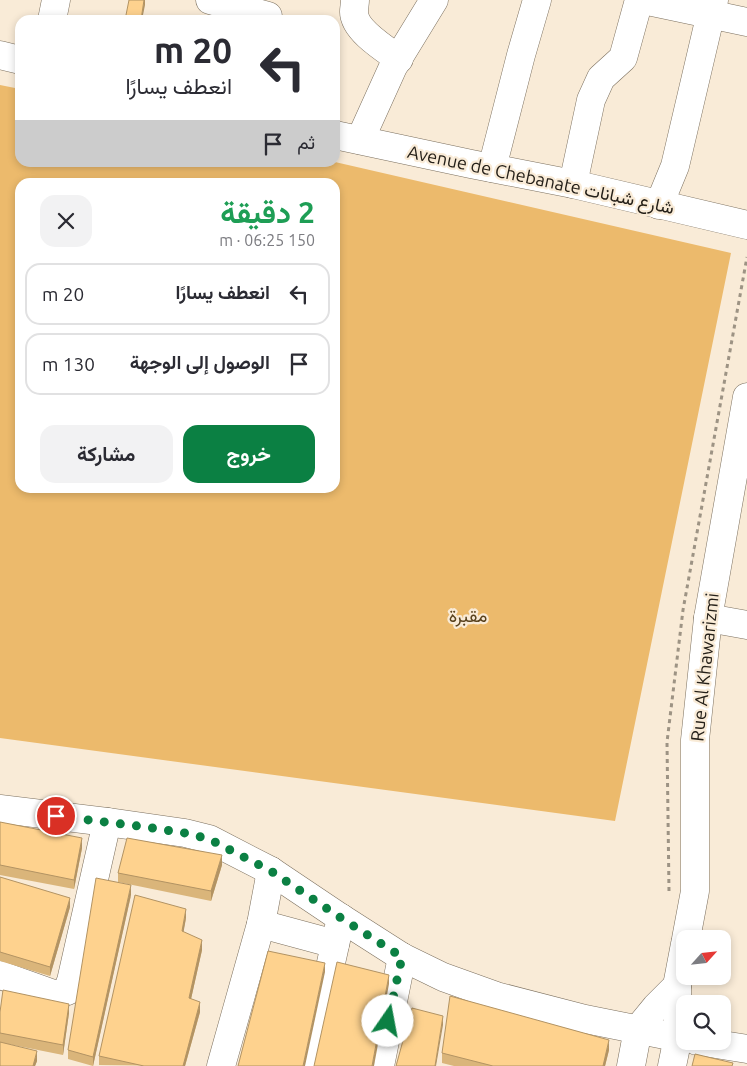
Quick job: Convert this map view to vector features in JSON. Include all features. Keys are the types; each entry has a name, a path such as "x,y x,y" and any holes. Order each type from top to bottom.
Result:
{"street":[{"path":"53,15 56,0"},
{"path":"210,0 269,12"},
{"path":"355,0 353,14 359,25 377,43 399,59"},
{"path":"348,137 382,90 434,0"},
{"path":"492,168 536,0"},
{"path":"573,184 591,100 601,78 623,58 639,0"},
{"path":"643,0 712,8 747,22"},
{"path":"659,205 675,166 712,8"},
{"path":"0,55 15,59"},
{"name":"Avenue de Chebanate شارع شبانات","path":"348,137 573,184 747,225"},
{"name":"Rue Al Khawarizmi","path":"688,930 695,891 695,740 708,618 747,397"},
{"path":"708,618 747,625"},
{"path":"0,809 185,833 209,839 271,871 338,931"},
{"path":"0,975 56,995 67,991 71,982 107,822"},
{"path":"221,1066 261,924 271,871"},
{"path":"261,924 338,931 402,957 443,977 496,996 585,1019 676,1037"},
{"path":"308,1066 338,931"},
{"path":"380,1066 402,957"},
{"path":"631,1066 638,1029 677,986"},
{"path":"677,986 679,995"},
{"path":"672,1066 680,1050"},
{"path":"727,1050 745,1055"}],"green space":[{"name":"مقبرة","path":"0,85 15,88 15,167 340,167 340,163 731,253 615,821 0,738"}],"building":[{"path":"129,0 144,0 142,15 126,15"},
{"path":"0,822 82,838 74,880 0,865"},
{"path":"127,838 222,855 211,891 118,873"},
{"path":"0,877 70,898 50,967 0,952"},
{"path":"96,878 131,885 93,1057 68,1050"},
{"path":"135,895 186,909 182,931 202,940 189,998 200,1002 183,1066 144,1066 99,1056"},
{"path":"268,951 325,963 303,1066 238,1066"},
{"path":"337,962 389,975 372,1066 314,1066"},
{"path":"3,990 69,1004 63,1045 0,1033"},
{"path":"450,996 609,1040 603,1066 493,1066 442,1053"},
{"path":"412,1008 443,1016 435,1066 396,1066"},
{"path":"0,1042 37,1051 33,1066 0,1066"},
{"path":"695,1054 733,1063 732,1066 692,1066"}],"route":[{"path":"56,816 146,827 209,839 232,849 271,871 402,957 388,1021"}]}
